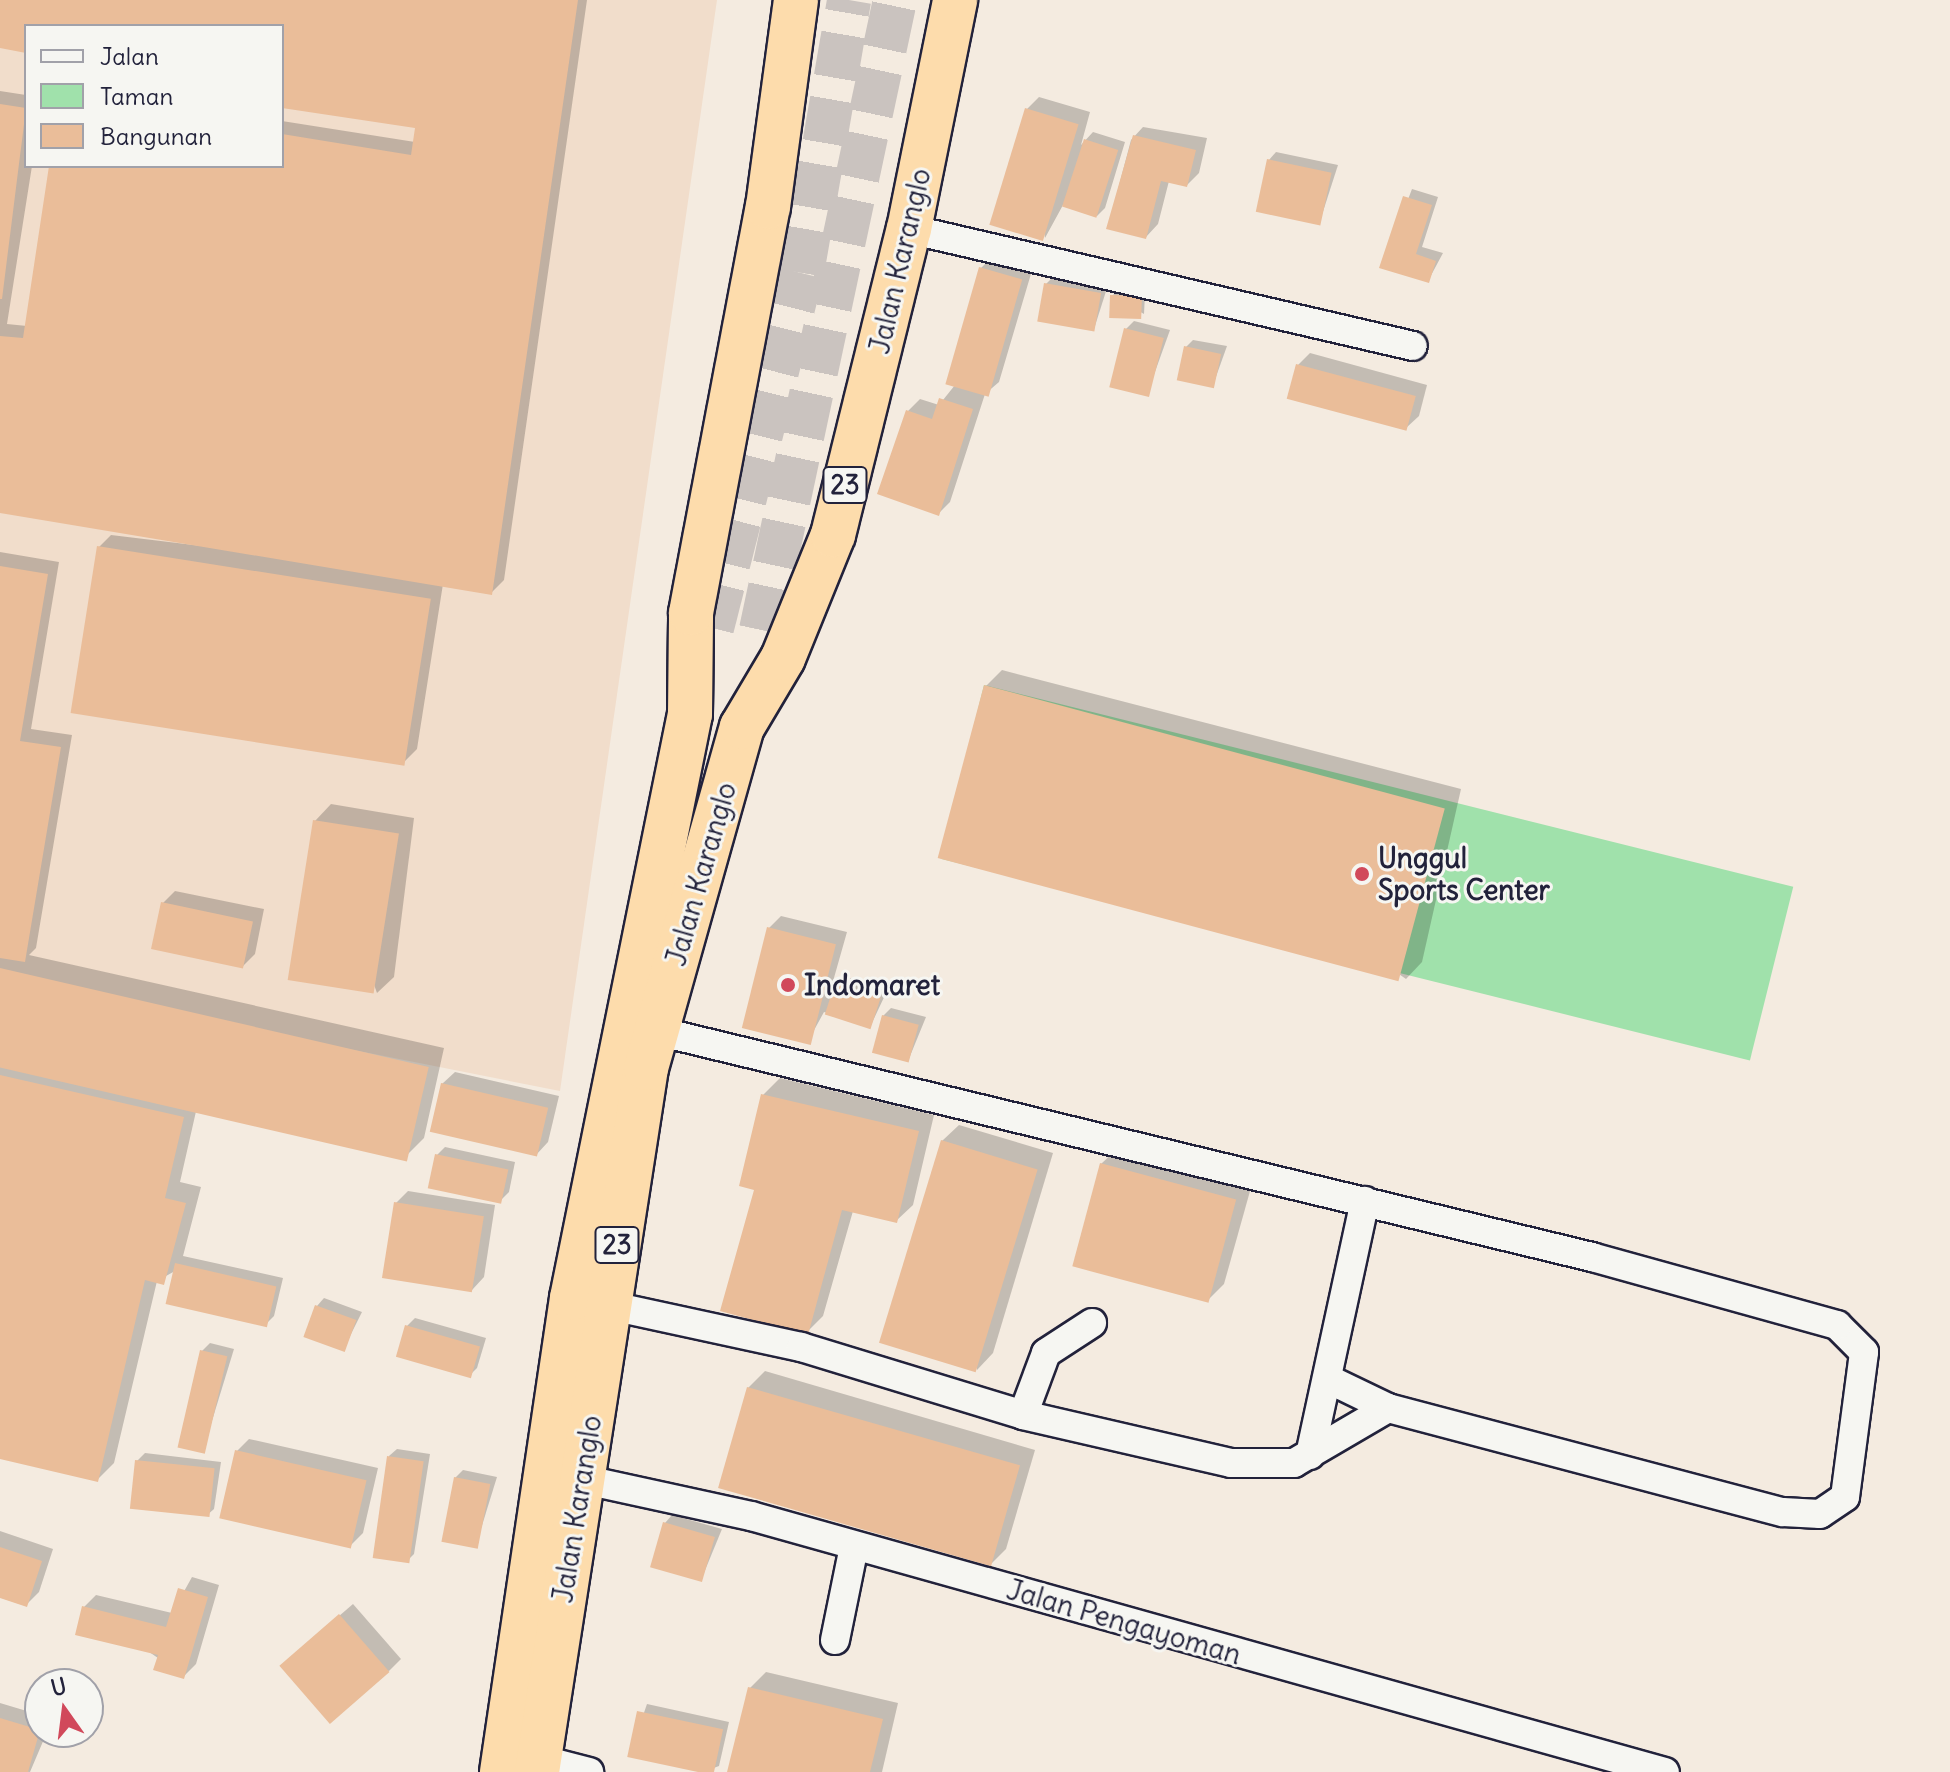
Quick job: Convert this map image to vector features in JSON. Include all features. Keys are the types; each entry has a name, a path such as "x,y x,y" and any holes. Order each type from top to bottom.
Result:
{"highway":[{"name":"Jalan Karanglo","path":"526,1768 590,1301 690,714 691,613 768,207 796,0"},
{"name":"Jalan Karanglo","path":"526,1768 581,1479 590,1301 657,1031 742,727 783,658 833,535 909,229 955,0"},
{"name":"23","path":"690,714 712,628"},
{"name":"23","path":"742,727 761,630"}],"street":[{"path":"909,229 1413,346"},
{"path":"657,1031 1365,1201 1837,1325 1864,1352 1845,1497 1820,1514 1783,1512 1388,1408 1328,1379"},
{"path":"1310,1455 1365,1201"},
{"path":"590,1301 801,1347 1023,1415 1260,1467 1310,1455 1388,1408"},
{"path":"1023,1415 1046,1353 1092,1323"},
{"name":"Jalan Pengayoman","path":"581,1479 854,1547 1665,1772"},
{"path":"835,1640 854,1547"},
{"path":"526,1768 589,1772"}],"shaded area":[{"path":"0,0 717,0 560,1091 0,980"}],"green space":[{"name":"Unggul Sports Center","path":"984,685 1793,887 1750,1060 941,859"}],"building":[{"path":"0,0 578,0 492,595 0,513 0,336 23,338 49,168 284,168 284,134 411,155 415,128 284,108 284,24 24,24 24,53 0,48"},
{"path":"0,104 24,108 24,124 0,299"},
{"path":"1025,108 1079,124 1043,241 989,225"},
{"path":"1133,135 1196,150 1187,187 1161,181 1146,239 1106,229"},
{"path":"1084,139 1118,150 1096,218 1062,207"},
{"path":"1267,159 1332,173 1320,226 1256,212"},
{"path":"1403,196 1432,205 1416,254 1436,261 1429,283 1379,268"},
{"path":"979,267 1022,279 989,397 945,384"},
{"path":"1044,283 1101,293 1094,331 1037,321"},
{"path":"1110,295 1142,296 1141,319 1109,318"},
{"path":"1124,328 1164,338 1149,397 1109,387"},
{"path":"1184,346 1221,354 1214,388 1177,380"},
{"path":"1296,364 1416,396 1406,431 1287,399"},
{"path":"939,398 973,409 939,516 877,494 906,410 932,419"},
{"path":"97,546 431,599 404,766 71,713"},
{"path":"0,566 48,574 20,741 61,747 25,962 0,958"},
{"path":"984,685 1445,808 1398,981 938,858"},
{"path":"313,820 399,834 374,994 288,980"},
{"path":"161,902 253,922 243,968 151,949"},
{"name":"Indomaret","path":"767,927 836,944 811,1045 742,1028"},
{"path":"0,968 429,1067 407,1161 0,1068"},
{"path":"835,983 881,998 870,1029 825,1014"},
{"path":"882,1015 919,1025 909,1063 872,1053"},
{"path":"0,1075 184,1117 165,1198 186,1203 164,1285 145,1280 98,1482 0,1459"},
{"path":"441,1083 548,1108 537,1156 430,1132"},
{"path":"761,1094 919,1131 897,1223 842,1210 808,1335 720,1311 754,1190 739,1186"},
{"path":"941,1140 1038,1170 976,1372 879,1343"},
{"path":"435,1154 508,1170 501,1204 428,1188"},
{"path":"1100,1163 1236,1199 1209,1303 1072,1266"},
{"path":"394,1202 484,1216 472,1292 382,1278"},
{"path":"175,1263 276,1286 267,1327 166,1304"},
{"path":"315,1305 356,1320 345,1352 303,1337"},
{"path":"405,1325 480,1346 471,1378 396,1357"},
{"path":"200,1350 227,1356 205,1454 178,1447"},
{"path":"747,1387 1020,1465 991,1566 718,1488"},
{"path":"235,1450 367,1480 351,1549 219,1518"},
{"path":"387,1456 424,1461 409,1563 373,1558"},
{"path":"135,1460 215,1468 209,1517 130,1509"},
{"path":"454,1477 490,1484 478,1549 441,1542"},
{"path":"663,1522 715,1537 702,1582 650,1567"},
{"path":"0,1547 42,1561 27,1607 0,1598"},
{"path":"178,1588 208,1597 184,1679 153,1670 158,1655 75,1635 82,1606 166,1627"},
{"path":"339,1614 390,1672 330,1724 279,1666"},
{"path":"748,1687 883,1719 870,1772 727,1772"},
{"path":"637,1711 723,1729 714,1772 698,1772 627,1757"},
{"path":"0,1718 24,1725 24,1748 35,1748 28,1772 0,1772"}],"tunnel":[{"path":"712,628 802,273 849,0"},
{"path":"761,630 895,0"}],"place":[{"name":"Unggul Sports Center","path":"1362,874"},
{"name":"Indomaret","path":"788,985"}]}
